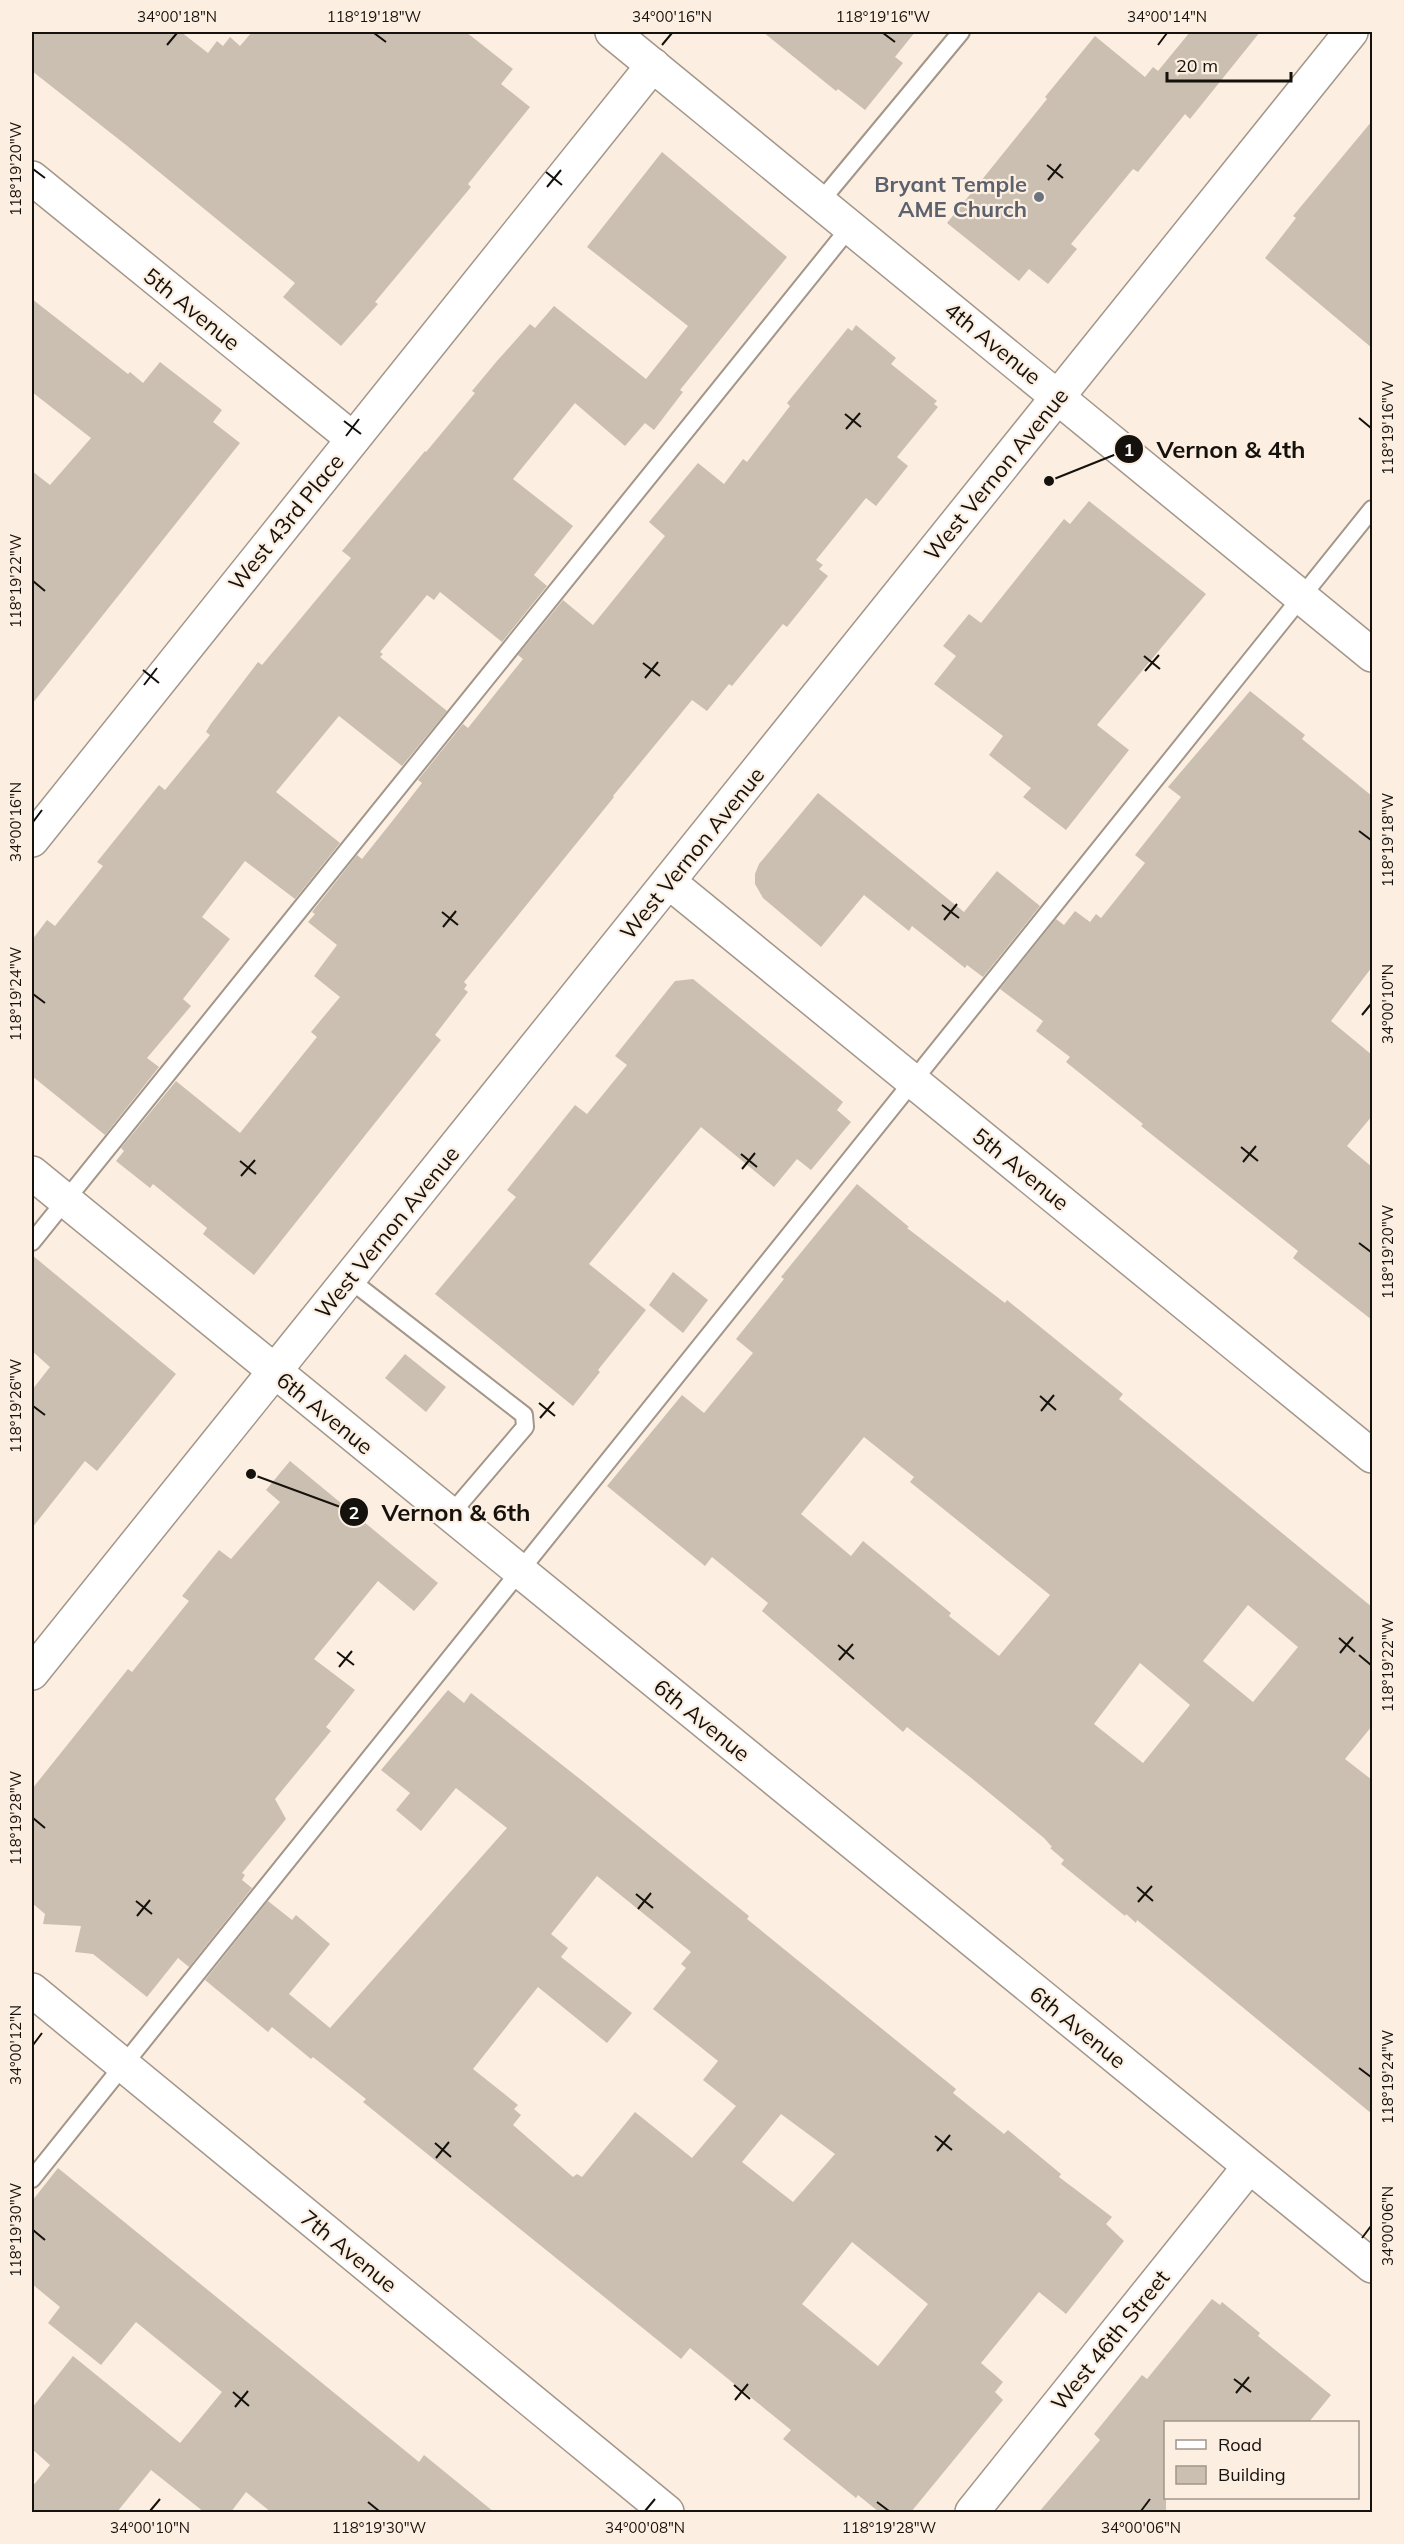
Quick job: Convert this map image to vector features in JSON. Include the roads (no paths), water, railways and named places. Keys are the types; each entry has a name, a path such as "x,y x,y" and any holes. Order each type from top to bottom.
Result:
{"street":[{"name":"4th Avenue","path":"612,32 1372,655"},
{"name":"West Vernon Avenue","path":"32,1673 118,1563 669,882 1351,32"},
{"name":"West 43rd Place","path":"32,840 653,64"},
{"name":"5th Avenue","path":"32,178 353,439"},
{"name":"5th Avenue","path":"669,882 1372,1456"},
{"name":"6th Avenue","path":"32,1173 1372,2266"},
{"name":"7th Avenue","path":"32,1990 667,2512"},
{"name":"West 46th Street","path":"972,2512 1249,2167"}],"lane":[{"path":"820,202 962,32"},
{"path":"32,1242 850,227"},
{"path":"32,2179 1372,508"},
{"path":"349,1279 524,1415 525,1427 450,1515"}],"place":[{"name":"Bryant Temple AME Church","path":"1039,197"},
{"name":"Vernon & 4th","path":"1049,481"},
{"name":"Vernon & 6th","path":"251,1474"}]}
